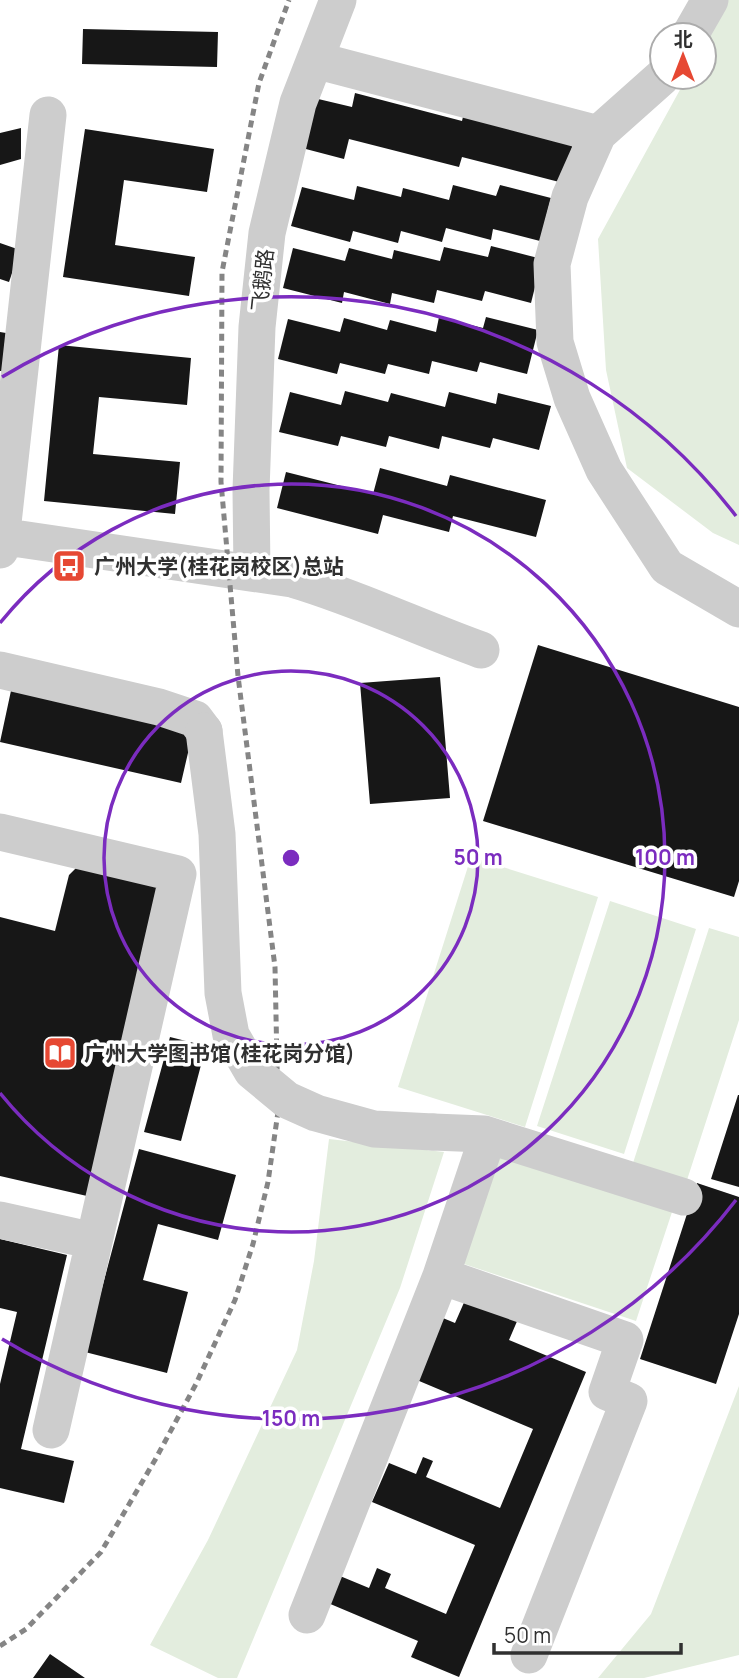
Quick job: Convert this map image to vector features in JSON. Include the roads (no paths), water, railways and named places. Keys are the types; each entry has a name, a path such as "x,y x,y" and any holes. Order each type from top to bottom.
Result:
{"street":[{"name":"飞鹅路","path":"252,572 251,490 257,327 267,233 298,103 338,0"},
{"path":"698,21 710,0"},
{"path":"315,60 598,134"},
{"path":"648,89 598,134 570,197 552,264 555,342 572,398 604,470 667,567 739,609"},
{"path":"48,114 1,541 292,579 328,590 481,650"},
{"path":"0,670 159,707 195,719 204,731 217,834 222,993 230,1035 252,1071 287,1100 316,1113 374,1129 488,1136 684,1196"},
{"path":"0,832 178,874 51,1430"},
{"path":"307,1615 441,1276 488,1136"},
{"path":"0,1220 94,1241"},
{"path":"441,1276 625,1340 607,1392 629,1401 529,1655"}],"railway":[{"path":"0,1646 26,1629 101,1552 155,1460 196,1384 235,1300 253,1244 268,1182 278,1112 275,967 238,676 221,482 222,272 259,83 289,0"}],"place":[{"name":"广州大学(桂花岗校区)总站","path":"69,566"},
{"name":"广州大学图书馆(桂花岗分馆)","path":"60,1053"}]}
